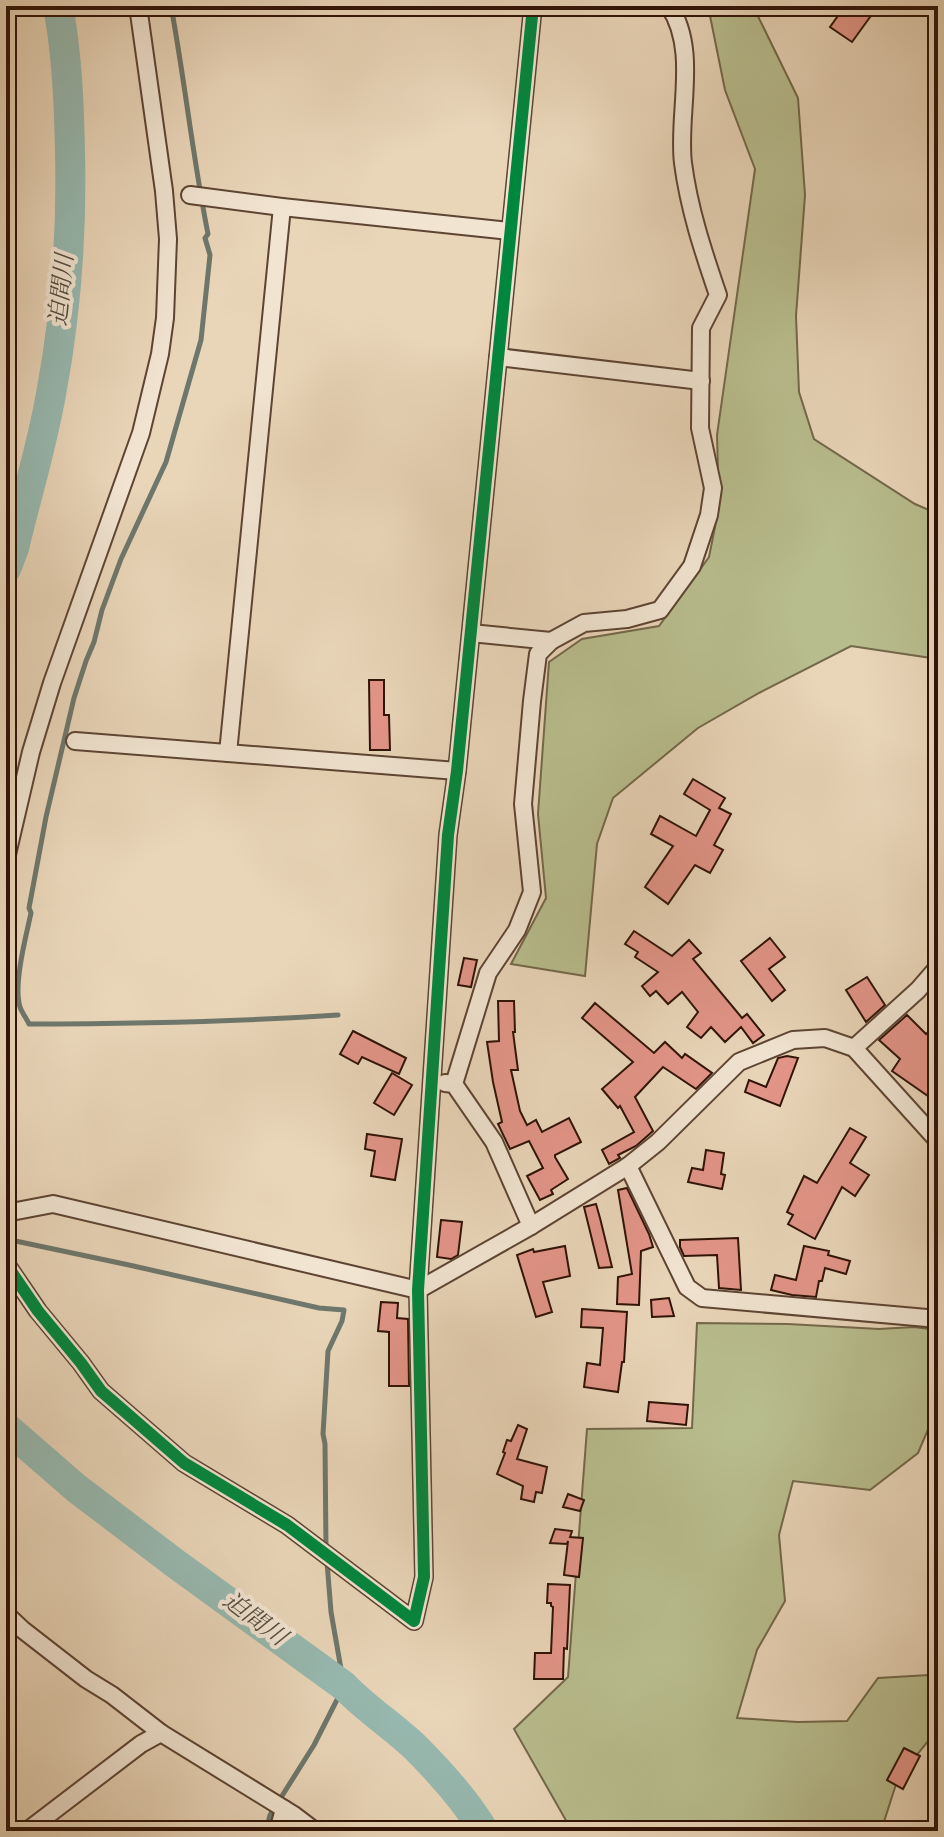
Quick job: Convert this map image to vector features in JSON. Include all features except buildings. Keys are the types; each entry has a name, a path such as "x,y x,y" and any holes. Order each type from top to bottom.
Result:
{"street":[{"path":"6,859 31,752 52,683 141,433 160,354 165,318 168,239 138,6"},
{"path":"6,1264 38,1311 101,1391 184,1463 287,1525 414,1621 424,1577 418,1290 448,835 457,771 533,6"},
{"path":"454,1084 488,973 517,930 532,892 523,804 538,654 551,641 584,623 627,619 660,610 692,566 709,515 713,488 700,428 701,328 718,295 695,225 683,161 685,52 682,32 669,6"},
{"path":"190,195 510,231"},
{"path":"228,753 282,207"},
{"path":"498,357 701,381"},
{"path":"471,633 551,641"},
{"path":"75,741 457,771"},
{"path":"854,1048 918,990 938,967"},
{"path":"6,1213 53,1204 418,1290 628,1166 658,1142 739,1062 793,1040 825,1038 854,1048 935,1131"},
{"path":"431,1082 454,1084"},
{"path":"454,1084 494,1142 531,1226"},
{"path":"628,1166 687,1287 702,1298 938,1319"},
{"path":"6,1614 86,1679 161,1733 315,1831"},
{"path":"27,1831 141,1744 161,1733"},
{"path":"278,1831 284,1809"}],"green space":[{"path":"708,6 753,6 798,98 805,195 796,316 799,392 814,439 915,504 938,514 938,659 851,646 698,728 613,798 597,844 585,976 511,964 546,898 538,814 549,662 582,639 659,626 709,557 719,507 717,435 755,169 725,90"},
{"path":"697,1323 938,1330 938,1406 918,1453 870,1490 793,1481 779,1535 785,1601 757,1650 737,1718 847,1721 878,1678 929,1675 938,1683 938,1729 898,1778 881,1831 572,1831 514,1729 568,1677 587,1429 692,1428"}],"waterway":[{"name":"迫間川","path":"6,569 43,433 64,304 69,243 70,152 64,42 58,6"},
{"path":"171,6 210,255 201,340 166,462 121,559 74,698 46,817 29,908 31,913 21,960 18,998 29,1024 184,1022 338,1015"},
{"path":"6,1239 319,1308 344,1310 328,1351 323,1434 326,1548"},
{"name":"迫間川","path":"6,1427 76,1488 344,1686 407,1740 444,1777 484,1831"},
{"path":"266,1831 270,1815 314,1745 344,1686 331,1612 327,1562"}],"cycle path":[{"path":"6,1264 38,1311 101,1391 184,1463 287,1525 414,1621 424,1577 418,1290 448,835 457,771 533,6"}]}
